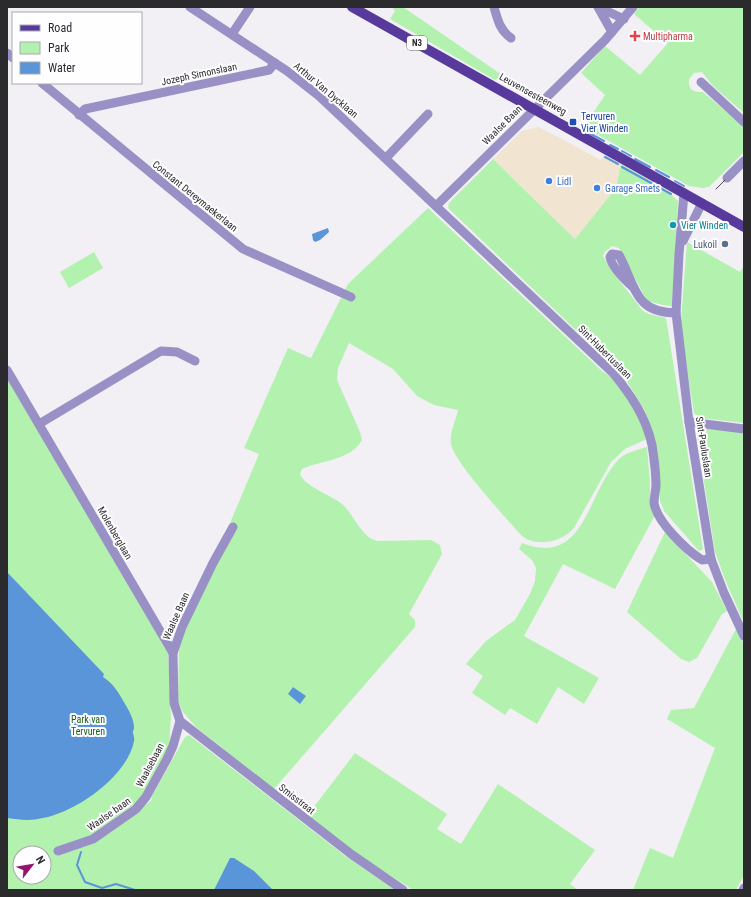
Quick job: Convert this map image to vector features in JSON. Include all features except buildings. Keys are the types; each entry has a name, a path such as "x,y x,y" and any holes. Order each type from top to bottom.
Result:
{"main road":[{"name":"Leuvensesteenweg","path":"352,7 533,110 565,126 744,227"}],"street":[{"name":"Arthur Van Dycklaan","path":"190,7 276,64 319,96 436,206"},
{"path":"232,34 250,7"},
{"path":"494,7 499,25 504,33 511,38"},
{"path":"598,7 624,19"},
{"path":"598,7 612,32"},
{"name":"Waalse Baan","path":"436,206 612,32 633,7"},
{"name":"Jozeph Simonslaan","path":"79,115 85,109 269,70 276,64"},
{"path":"701,82 744,122"},
{"name":"Constant Dereymaekerlaan","path":"43,84 243,249 351,297"},
{"path":"386,158 428,114"},
{"path":"727,178 744,161"},
{"name":"Sint-Pauluslaan","path":"684,193 676,313 689,422 711,558 724,593 744,636"},
{"name":"Sint-Pauluslaan","path":"679,254 687,232 702,203"},
{"name":"Sint-Hubertuslaan","path":"436,206 613,373 627,390 641,415 651,443 655,470 654,501 657,514 661,521 692,553 702,560 711,558"},
{"path":"634,288 643,302 652,310 676,313"},
{"path":"38,424 161,351 177,352 195,361"},
{"name":"Molenberglaan","path":"7,370 172,653"},
{"path":"689,422 744,428"},
{"name":"Waalse Baan","path":"180,721 174,703 172,653 182,627 213,563 233,527"},
{"name":"Waalsebaan","path":"146,797 170,753 180,721"},
{"name":"Smisstraat","path":"180,721 351,854 404,890"},
{"name":"Waalse baan","path":"58,851 93,839 136,809 146,797"}],"shaded area":[{"path":"539,127 601,160 604,155 621,164 616,188 575,239 493,159 522,131"}],"green space":[{"path":"392,7 403,7 502,75 495,80 390,19 395,11"},
{"path":"639,7 744,7 744,113 713,86 702,72 694,73 689,79 692,90 703,92 744,127 744,152 709,187 703,188 689,186 584,127 605,95 581,73 605,46 640,75 668,43 634,14"},
{"path":"493,159 575,239 616,188 621,164 665,189 678,201 672,306 647,301 619,248 612,246 603,256 611,270 643,311 666,318 703,549 699,551 664,511 660,501 660,480 652,428 644,409 623,375 448,208 449,203"},
{"path":"428,208 617,384 624,392 635,410 647,439 625,449 611,462 574,528 569,533 549,542 527,539 521,535 482,490 454,452 451,444 451,436 458,410 434,405 417,396 393,369 349,343 338,368 337,380 360,432 362,440 357,447 343,456 302,469 300,474 312,486 342,504 362,531 372,539 378,541 431,540 440,545 442,554 409,614 415,620 415,627 274,789 196,727 183,712 178,701 179,645 259,454 244,448 288,348 311,358 348,284"},
{"path":"687,242 740,272 744,266 744,423 700,418 694,413 683,345 681,320"},
{"path":"94,252 103,268 69,288 60,272"},
{"name":"Park van Tervuren","path":"7,378 168,653 171,716 169,747 139,801 91,835 54,848 92,843 151,801 152,796 185,737 189,735 344,855 395,890 7,890"},
{"path":"706,428 744,432 744,623 715,552 697,436 700,429"},
{"path":"647,447 650,505 654,517 615,589 563,564 524,636 599,678 584,704 558,687 537,724 510,708 505,715 472,693 483,676 466,664 486,641 515,620 530,594 535,581 536,568 532,560 519,549 522,543 543,548 560,545 572,536 582,522 608,473 619,459 636,450"},
{"path":"665,532 712,582 727,611 722,614 697,658 689,662 681,659 627,612"},
{"path":"736,629 744,645 744,875 736,890 633,890 650,848 673,858 715,748 667,719 671,710 694,708"},
{"path":"355,753 447,814 437,829 461,844 498,784 595,850 570,884 578,890 413,890 363,858 307,816"}],"water":[{"path":"328,228 329,232 320,240 315,242 313,240 312,234"},
{"path":"7,572 104,674 103,677 113,685 130,712 134,724 134,740 130,754 112,779 85,800 71,808 34,820 7,818"},
{"path":"293,687 306,696 300,704 288,694"},
{"path":"230,858 234,858 254,871 273,890 214,890"}],"waterway":[{"path":"589,133 604,141"},
{"path":"610,145 618,149"},
{"path":"622,151 631,156"},
{"path":"605,157 618,164"},
{"path":"635,159 650,167"},
{"path":"622,167 671,194"},
{"path":"656,170 669,177"},
{"path":"675,181 684,186"},
{"path":"81,852 77,865 85,882 102,888 116,884 135,890"}],"tram line":[{"path":"716,189 725,180"}],"place":[{"name":"Multipharma","path":"635,36"},
{"name":"Tervuren Vier Winden","path":"573,122"},
{"name":"Lidl","path":"549,181"},
{"name":"Garage Smets","path":"597,188"},
{"name":"Vier Winden","path":"673,225"},
{"name":"Lukoil","path":"725,244"}]}
